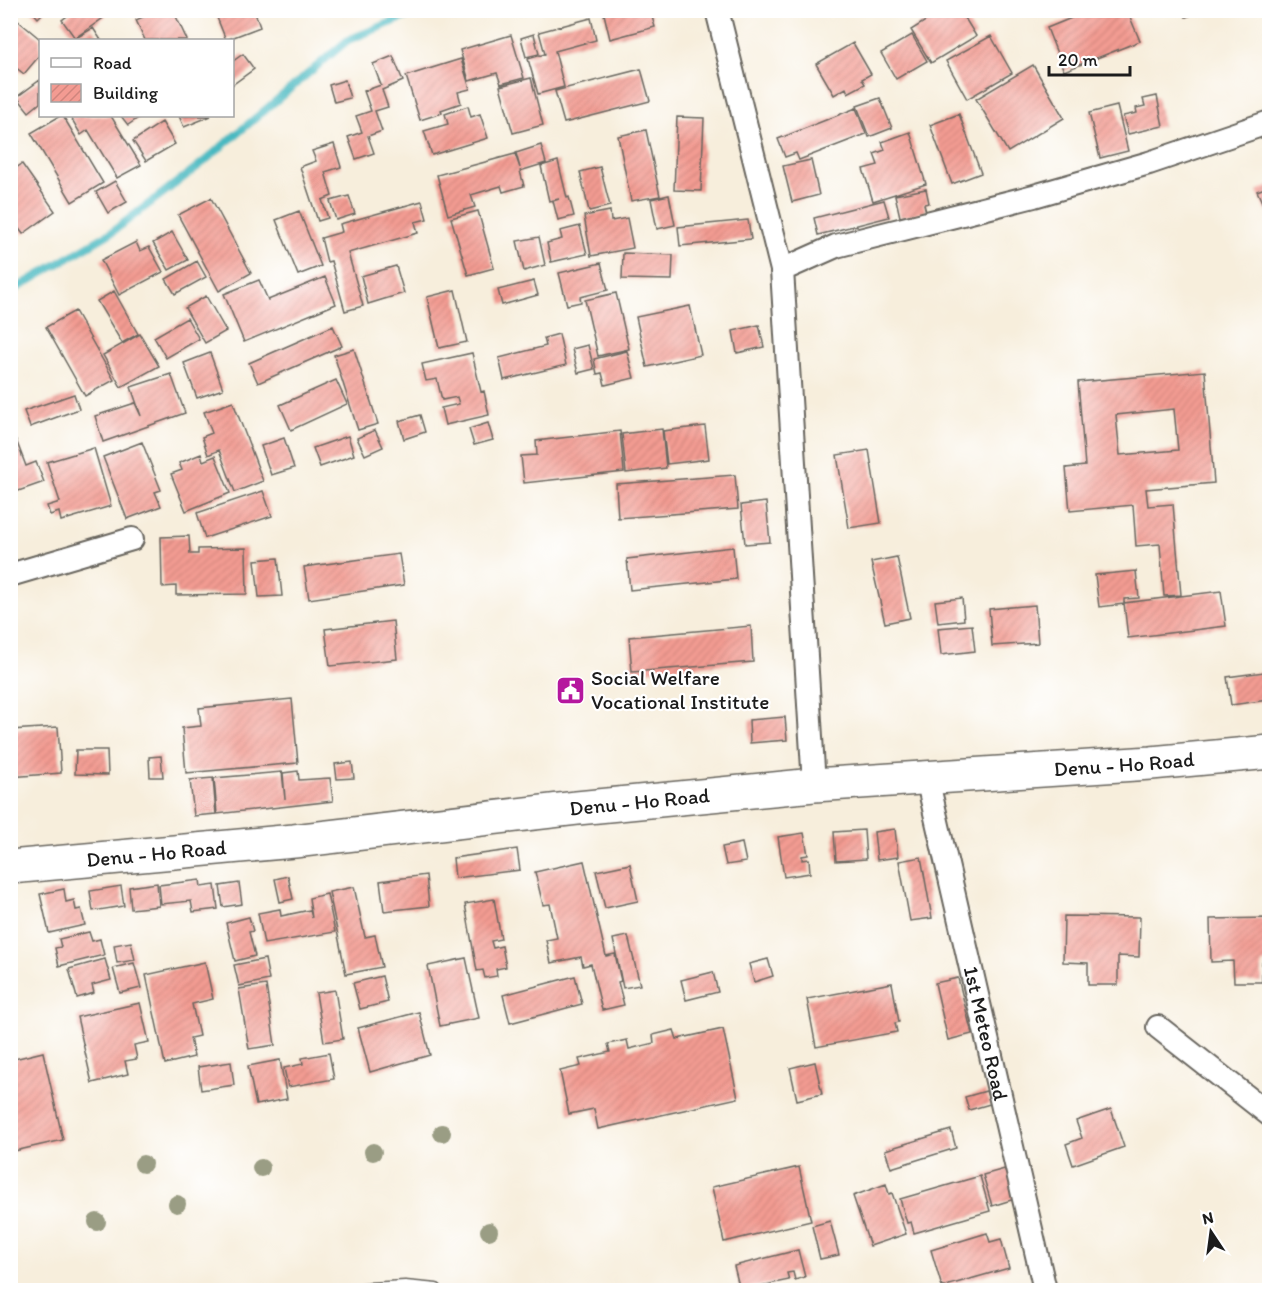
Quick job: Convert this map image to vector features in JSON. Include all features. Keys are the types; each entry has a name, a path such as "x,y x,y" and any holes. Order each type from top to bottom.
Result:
{"main road":[{"name":"Denu - Ho Road","path":"10,867 282,842 577,808 814,785 1151,763 1269,752"}],"street":[{"path":"717,10 782,270 814,785"},
{"path":"782,270 836,246 1034,196 1149,163 1269,122"},
{"path":"10,575 132,539"},
{"name":"1st Meteo Road","path":"927,778 1045,1290"},
{"path":"1158,1027 1269,1115"}],"lane":[{"path":"352,1290 405,1287 436,1290"}],"building":[{"path":"31,10 46,10 38,18"},
{"path":"75,10 102,10 106,16 75,38 62,20"},
{"path":"158,10 173,10 187,39 145,39 136,20"},
{"path":"214,10 254,10 260,27 226,39"},
{"path":"617,10 650,10 655,27 610,39 604,14"},
{"path":"943,10 960,10 976,36 931,63 911,30"},
{"path":"1091,10 1127,10 1140,41 1064,71 1047,28"},
{"path":"1183,10 1203,10 1203,11 1186,17"},
{"path":"10,14 40,39 39,56 24,74 10,63"},
{"path":"591,18 596,40 555,51 564,87 538,94 528,59 545,54 539,32"},
{"path":"93,28 100,39 74,39"},
{"path":"534,34 539,54 526,57 521,38"},
{"path":"511,35 524,78 501,84 497,73 469,81 460,50"},
{"path":"912,35 927,61 896,79 881,53"},
{"path":"991,36 1012,73 967,99 946,61"},
{"path":"853,43 871,74 862,79 865,84 848,93 846,88 834,95 816,64"},
{"path":"243,54 254,69 234,84 234,61"},
{"path":"393,56 403,81 382,90 388,107 375,111 382,131 368,136 374,153 356,159 348,137 362,132 356,116 371,111 364,91 381,85 373,64"},
{"path":"461,59 470,89 458,92 461,103 441,110 442,113 420,120 406,76"},
{"path":"1033,65 1064,118 1008,152 976,99"},
{"path":"641,69 650,101 564,123 555,91"},
{"path":"531,78 543,125 513,133 500,86"},
{"path":"345,80 350,98 334,102 329,85"},
{"path":"39,81 39,104 29,112 17,97"},
{"path":"1157,96 1163,126 1128,134 1123,116 1137,113 1136,108 1145,106 1143,99"},
{"path":"880,98 892,128 869,137 857,106"},
{"path":"468,106 471,117 480,114 488,138 432,155 424,131 448,124 445,114"},
{"path":"1117,106 1128,151 1100,158 1089,113"},
{"path":"856,108 866,134 799,160 796,153 785,157 778,139"},
{"path":"959,114 981,173 952,184 930,125"},
{"path":"58,117 64,117 103,183 72,202 31,133"},
{"path":"71,117 112,117 141,165 117,178 88,130 81,135"},
{"path":"122,117 140,117 128,125"},
{"path":"179,117 209,117 184,127"},
{"path":"677,117 704,118 701,191 674,190"},
{"path":"162,122 175,144 146,161 133,141"},
{"path":"646,130 660,196 631,201 618,136"},
{"path":"910,132 926,184 873,201 863,169 878,165 874,154 885,150 882,142"},
{"path":"334,144 341,167 325,172 332,196 322,200 328,218 318,221 300,167 316,161 312,151"},
{"path":"541,145 546,163 520,171 524,186 503,192 501,186 471,195 475,207 448,215 437,175 515,154 520,168 516,153"},
{"path":"811,160 819,195 792,202 783,166"},
{"path":"558,161 574,216 558,220 553,201 559,199 549,201 541,166"},
{"path":"22,164 55,211 23,234 10,217 10,172"},
{"path":"600,167 610,206 589,211 580,172"},
{"path":"115,181 127,202 108,213 96,192"},
{"path":"1270,186 1270,209 1266,211 1257,191"},
{"path":"926,189 929,203 924,204 926,212 900,217 895,195"},
{"path":"669,195 675,225 657,229 651,199"},
{"path":"349,196 355,214 336,220 330,201"},
{"path":"211,198 251,273 219,291 178,215"},
{"path":"884,200 889,217 818,235 814,218"},
{"path":"422,201 427,219 415,222 418,233 348,253 363,306 345,311 331,261 327,262 321,238 342,232 340,224"},
{"path":"299,211 321,266 298,275 276,220"},
{"path":"478,211 494,268 468,275 451,218"},
{"path":"610,211 611,221 627,218 633,248 591,256 584,216"},
{"path":"748,220 751,239 680,246 678,227"},
{"path":"580,226 587,254 551,262 547,243 562,239 560,231"},
{"path":"172,232 188,260 169,270 153,243"},
{"path":"539,237 545,265 524,271 517,241"},
{"path":"136,242 140,251 149,247 163,272 119,295 101,260"},
{"path":"623,253 673,255 672,280 622,279"},
{"path":"197,261 206,277 175,294 166,279"},
{"path":"601,263 608,290 580,297 581,302 567,305 559,273"},
{"path":"396,266 404,293 368,304 361,276"},
{"path":"325,277 336,304 244,342 224,294 259,280 268,300"},
{"path":"534,281 538,295 502,305 498,290"},
{"path":"455,290 467,342 439,348 427,297"},
{"path":"114,291 138,334 122,343 97,301"},
{"path":"616,293 629,349 598,356 585,300"},
{"path":"206,296 226,331 205,343 185,308"},
{"path":"690,306 701,355 647,367 636,317"},
{"path":"75,311 114,380 85,396 46,327"},
{"path":"187,318 199,339 166,358 154,337"},
{"path":"759,325 764,347 737,353 733,331"},
{"path":"333,326 342,346 258,383 249,363"},
{"path":"140,334 159,366 121,387 103,355"},
{"path":"559,334 566,365 504,380 499,358 546,346 544,338"},
{"path":"588,345 594,369 578,373 572,349"},
{"path":"354,349 378,424 358,430 334,355"},
{"path":"627,351 634,378 605,385 602,373 597,374 594,359"},
{"path":"210,353 223,389 197,398 184,363"},
{"path":"472,353 489,415 445,425 441,408 459,404 457,397 442,400 437,379 426,381 422,364"},
{"path":"1205,371 1214,483 1146,489 1148,506 1173,504 1181,595 1164,596 1160,544 1136,546 1133,505 1070,511 1066,468 1085,466 1078,382","holes":["1174,409 1178,450 1120,455 1116,415"]},
{"path":"171,374 185,413 103,442 95,416 135,403 141,416 131,387"},
{"path":"336,380 347,404 291,430 280,405"},
{"path":"74,394 79,409 30,427 24,411"},
{"path":"233,402 263,481 235,492 219,450 208,455 202,437 212,433 204,412"},
{"path":"420,415 425,432 404,439 399,421"},
{"path":"488,423 493,440 474,445 469,429"},
{"path":"705,426 709,459 667,464 663,431"},
{"path":"662,429 666,468 626,473 622,434"},
{"path":"375,430 383,447 365,455 357,438"},
{"path":"620,431 624,472 524,483 521,456 537,455 536,441"},
{"path":"348,436 354,455 320,467 313,448"},
{"path":"284,438 294,468 271,475 261,446"},
{"path":"16,440 26,466 36,462 44,482 10,494 10,442"},
{"path":"142,442 161,490 155,492 161,506 127,519 103,457"},
{"path":"94,448 111,506 61,521 59,512 50,515 47,506 60,502 47,462"},
{"path":"869,450 881,523 849,528 837,455"},
{"path":"201,454 203,461 215,456 230,493 186,511 171,474 182,470 179,463"},
{"path":"735,475 738,509 618,518 616,484"},
{"path":"263,491 272,516 205,538 197,513"},
{"path":"766,502 770,542 745,544 741,505"},
{"path":"189,536 190,554 198,554 198,549 246,548 247,594 176,595 176,586 162,587 161,537"},
{"path":"733,547 736,579 630,590 627,559"},
{"path":"399,554 404,585 309,599 304,567"},
{"path":"897,557 910,618 885,623 871,562"},
{"path":"278,558 282,596 259,597 255,560"},
{"path":"1136,571 1139,598 1124,599 1124,604 1099,607 1095,575"},
{"path":"1221,591 1226,626 1128,638 1124,603"},
{"path":"962,598 964,620 938,623 935,601"},
{"path":"1035,605 1038,643 992,646 989,609"},
{"path":"393,621 397,659 330,666 325,629"},
{"path":"972,625 975,651 941,655 938,628"},
{"path":"751,626 753,662 632,672 629,637"},
{"path":"1264,672 1268,700 1231,705 1227,677"},
{"path":"292,699 298,763 186,773 182,728 201,726 199,708"},
{"path":"785,717 787,740 750,743 749,720"},
{"path":"58,727 61,773 10,777 10,730"},
{"path":"76,750 107,750 108,775 75,774"},
{"path":"161,756 163,777 150,777 149,757"},
{"path":"352,762 354,778 337,779 335,764"},
{"path":"298,771 299,780 330,778 333,801 217,814 214,778 282,772 285,799 283,773"},
{"path":"213,778 216,814 194,816 190,780"},
{"path":"895,829 898,857 877,860 874,832"},
{"path":"864,830 866,859 836,861 834,832"},
{"path":"804,833 808,855 802,856 802,860 809,859 810,873 784,877 778,837"},
{"path":"742,843 746,862 726,865 722,847"},
{"path":"517,849 520,870 455,878 453,858"},
{"path":"921,857 932,918 910,921 899,861"},
{"path":"584,861 606,956 615,954 621,981 618,982 624,1005 602,1010 591,964 583,966 581,957 551,963 546,940 557,938 550,904 543,905 535,872"},
{"path":"630,864 638,901 605,908 596,871"},
{"path":"426,875 429,906 384,911 380,881"},
{"path":"288,876 293,899 280,902 275,879"},
{"path":"200,880 201,887 215,885 218,909 193,912 191,901 161,904 159,885"},
{"path":"157,883 159,906 131,909 129,887"},
{"path":"239,883 242,904 223,907 220,886"},
{"path":"121,886 124,906 93,911 90,891"},
{"path":"354,887 365,937 375,935 382,967 346,974 329,892"},
{"path":"64,889 66,902 74,900 76,910 81,909 85,925 49,933 40,894"},
{"path":"327,894 335,932 264,944 258,913 280,909 281,916 310,910 312,918 309,898"},
{"path":"494,899 501,939 491,941 493,948 502,946 506,967 496,969 497,976 485,978 483,970 477,971 465,904"},
{"path":"1064,916 1140,917 1139,957 1118,956 1118,985 1088,985 1088,963 1063,962"},
{"path":"249,917 253,931 249,932 255,956 235,961 226,923"},
{"path":"1270,918 1270,963 1262,963 1262,982 1234,982 1233,961 1211,962 1210,919"},
{"path":"89,932 92,941 100,939 104,955 59,966 55,948 61,947 59,939"},
{"path":"628,936 640,985 623,988 613,939"},
{"path":"131,942 135,960 117,963 114,945"},
{"path":"466,958 479,1018 440,1026 428,966"},
{"path":"105,959 111,980 92,985 94,993 77,998 69,969"},
{"path":"265,959 269,980 239,986 234,965"},
{"path":"768,959 773,976 754,982 749,964"},
{"path":"205,962 213,999 192,1004 199,1036 190,1038 194,1057 165,1064 146,975"},
{"path":"134,963 141,988 120,993 113,968"},
{"path":"713,972 718,992 686,1000 681,980"},
{"path":"382,976 388,1002 360,1009 353,983"},
{"path":"575,976 582,1004 510,1023 503,995"},
{"path":"958,978 972,1034 948,1040 935,983"},
{"path":"892,983 899,1022 895,1023 897,1032 816,1047 807,999"},
{"path":"266,985 275,1045 249,1049 239,989"},
{"path":"335,990 343,1039 324,1042 316,993"},
{"path":"140,1003 149,1042 134,1045 137,1059 125,1061 128,1074 92,1083 77,1017"},
{"path":"419,1012 430,1055 370,1072 358,1028"},
{"path":"723,1029 738,1098 598,1129 594,1109 569,1114 560,1071 581,1066 579,1059 610,1052 608,1044 627,1040 629,1049 654,1043 653,1035 674,1030 677,1039"},
{"path":"43,1052 63,1140 10,1152 10,1060"},
{"path":"329,1053 334,1079 288,1087 284,1068 303,1064 302,1058"},
{"path":"280,1060 287,1099 256,1105 248,1066"},
{"path":"231,1062 234,1085 201,1090 198,1067"},
{"path":"815,1062 822,1094 797,1100 790,1068"},
{"path":"986,1091 990,1104 969,1110 965,1097"},
{"path":"1111,1109 1124,1147 1073,1165 1066,1144 1082,1138 1076,1121"},
{"path":"951,1130 956,1148 891,1168 885,1150"},
{"path":"799,1167 811,1221 724,1242 712,1187"},
{"path":"1012,1167 1021,1197 992,1206 983,1175"},
{"path":"980,1176 990,1211 914,1233 911,1222 907,1223 900,1199"},
{"path":"886,1184 889,1194 892,1193 906,1234 870,1246 853,1196"},
{"path":"830,1221 839,1255 820,1259 812,1226"},
{"path":"987,1233 990,1242 1001,1239 1009,1268 942,1287 931,1250"},
{"path":"798,1250 805,1277 795,1280 793,1272 787,1273 789,1280 740,1290 734,1266"}],"waterway":[{"path":"10,292 112,232 201,164 348,40 422,10"}],"place":[{"name":"Social Welfare Vocational Institute","path":"570,690"}]}
